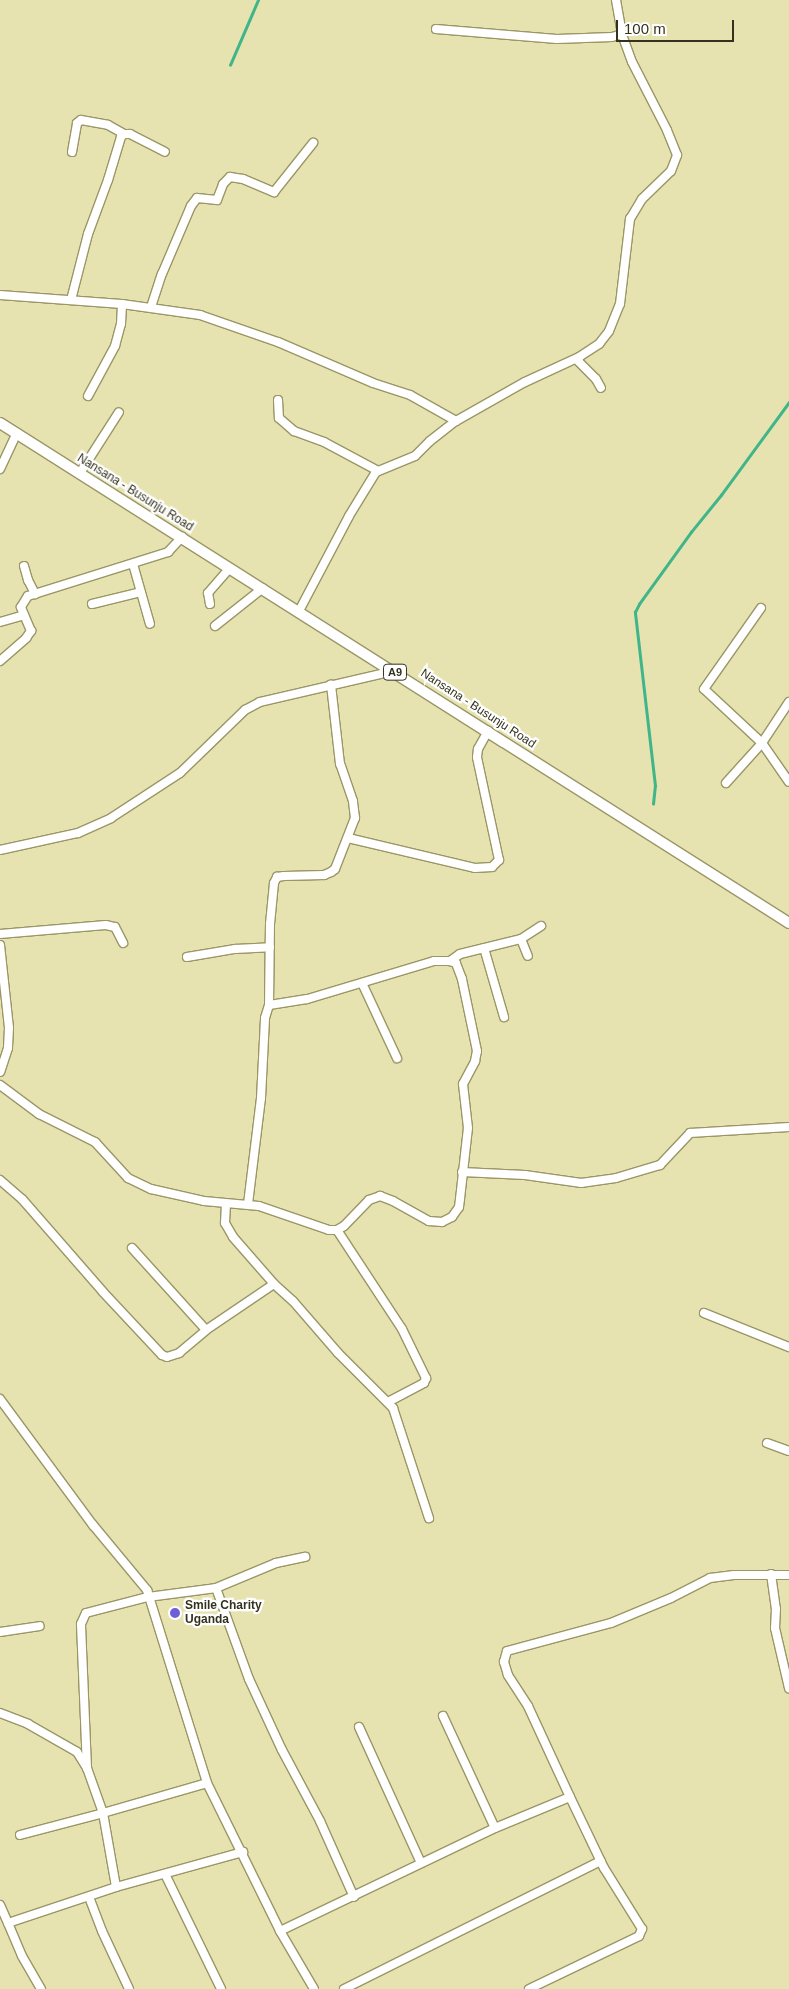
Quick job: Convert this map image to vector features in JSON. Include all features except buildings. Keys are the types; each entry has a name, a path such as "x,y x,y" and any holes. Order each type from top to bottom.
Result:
{"main road":[{"name":"Nansana - Busunju Road","path":"0,423 394,670 789,923"}],"street":[{"path":"299,611 349,516 378,471 415,456 430,441 456,421 525,382 576,359 599,344 610,331 620,304 630,219 642,199 671,171 677,155 664,124 632,62 622,34 616,0"},
{"path":"436,29 557,39 612,37 622,34"},
{"path":"72,152 76,123 81,120 108,125 165,152"},
{"path":"70,300 88,234 124,134"},
{"path":"151,307 162,274 193,202 198,197 217,200 223,184 230,178 242,179 274,192 313,143"},
{"path":"0,295 122,304 200,314 278,342 357,377 410,395 456,421"},
{"path":"88,396 115,346 121,324 122,304"},
{"path":"576,359 601,388"},
{"path":"278,400 279,418 294,431 324,442 378,471"},
{"path":"80,473 119,412"},
{"path":"0,469 17,434"},
{"path":"0,660 29,635 30,627 24,615 22,603 28,596 168,552 182,537"},
{"path":"133,564 150,624"},
{"path":"24,566 35,594"},
{"path":"210,604 208,593 230,568"},
{"path":"215,626 263,588"},
{"path":"92,604 141,592"},
{"path":"761,608 704,689 762,743 789,782"},
{"path":"0,622 24,615"},
{"path":"0,850 78,833 112,818 180,773 245,710 260,702 282,695 394,670"},
{"path":"248,1204 261,1098 265,1018 269,1005 272,894 277,877 328,874 335,869 355,818 353,801 340,764 331,685"},
{"path":"726,783 762,743 789,702"},
{"path":"348,838 475,868 492,867 499,860 478,757 478,749 488,731"},
{"path":"0,934 106,925 115,927 122,943"},
{"path":"450,961 460,954 521,939 541,926"},
{"path":"521,939 528,956"},
{"path":"0,945 9,1028 8,1048 0,1072"},
{"path":"187,957 234,949 270,947"},
{"path":"484,948 504,1017"},
{"path":"269,1005 307,998 430,962 450,961 456,963 459,970 477,1051 475,1061 463,1084 468,1128 459,1207 446,1221 424,1219 393,1200 380,1196 369,1200 350,1221 336,1230"},
{"path":"362,983 397,1058"},
{"path":"0,1085 40,1114 95,1142 123,1174 137,1184 204,1201 248,1204 336,1230 402,1329 426,1378 424,1383 388,1402"},
{"path":"462,1172 525,1175 581,1183 616,1178 660,1165 690,1133 789,1127"},
{"path":"0,1180 22,1200 102,1292 162,1356 168,1357 179,1353 206,1330 274,1284"},
{"path":"226,1204 225,1223 233,1237 274,1284 293,1301 338,1353 394,1410 429,1518"},
{"path":"132,1248 206,1330"},
{"path":"704,1313 789,1347"},
{"path":"0,1399 92,1525 139,1577 147,1590 207,1783 243,1852 280,1931 314,1989"},
{"path":"767,1443 789,1451"},
{"path":"87,1768 82,1619 86,1613 148,1597 216,1588 276,1563 306,1557"},
{"path":"530,1989 639,1936 642,1932 642,1926 601,1861 528,1706 508,1675 504,1662 508,1651 612,1622 672,1598 710,1578 771,1574 789,1576"},
{"path":"771,1574 776,1609 775,1628 789,1688"},
{"path":"216,1588 249,1679 282,1750 320,1821 354,1897"},
{"path":"0,1632 40,1626"},
{"path":"0,1713 28,1724 77,1752 87,1768 103,1813 116,1887"},
{"path":"443,1716 495,1828"},
{"path":"359,1727 421,1863"},
{"path":"20,1835 207,1783"},
{"path":"280,1931 495,1828 570,1797"},
{"path":"8,1923 89,1898 116,1887 243,1852"},
{"path":"344,1989 601,1861"},
{"path":"165,1874 222,1989"},
{"path":"89,1898 129,1989"},
{"path":"0,1905 22,1956 41,1989"}],"waterway":[{"path":"230,65 258,0"},
{"path":"653,804 655,786 635,612 691,532 721,495 789,402"}],"place":[{"name":"Smile Charity Uganda","path":"175,1613"}]}
